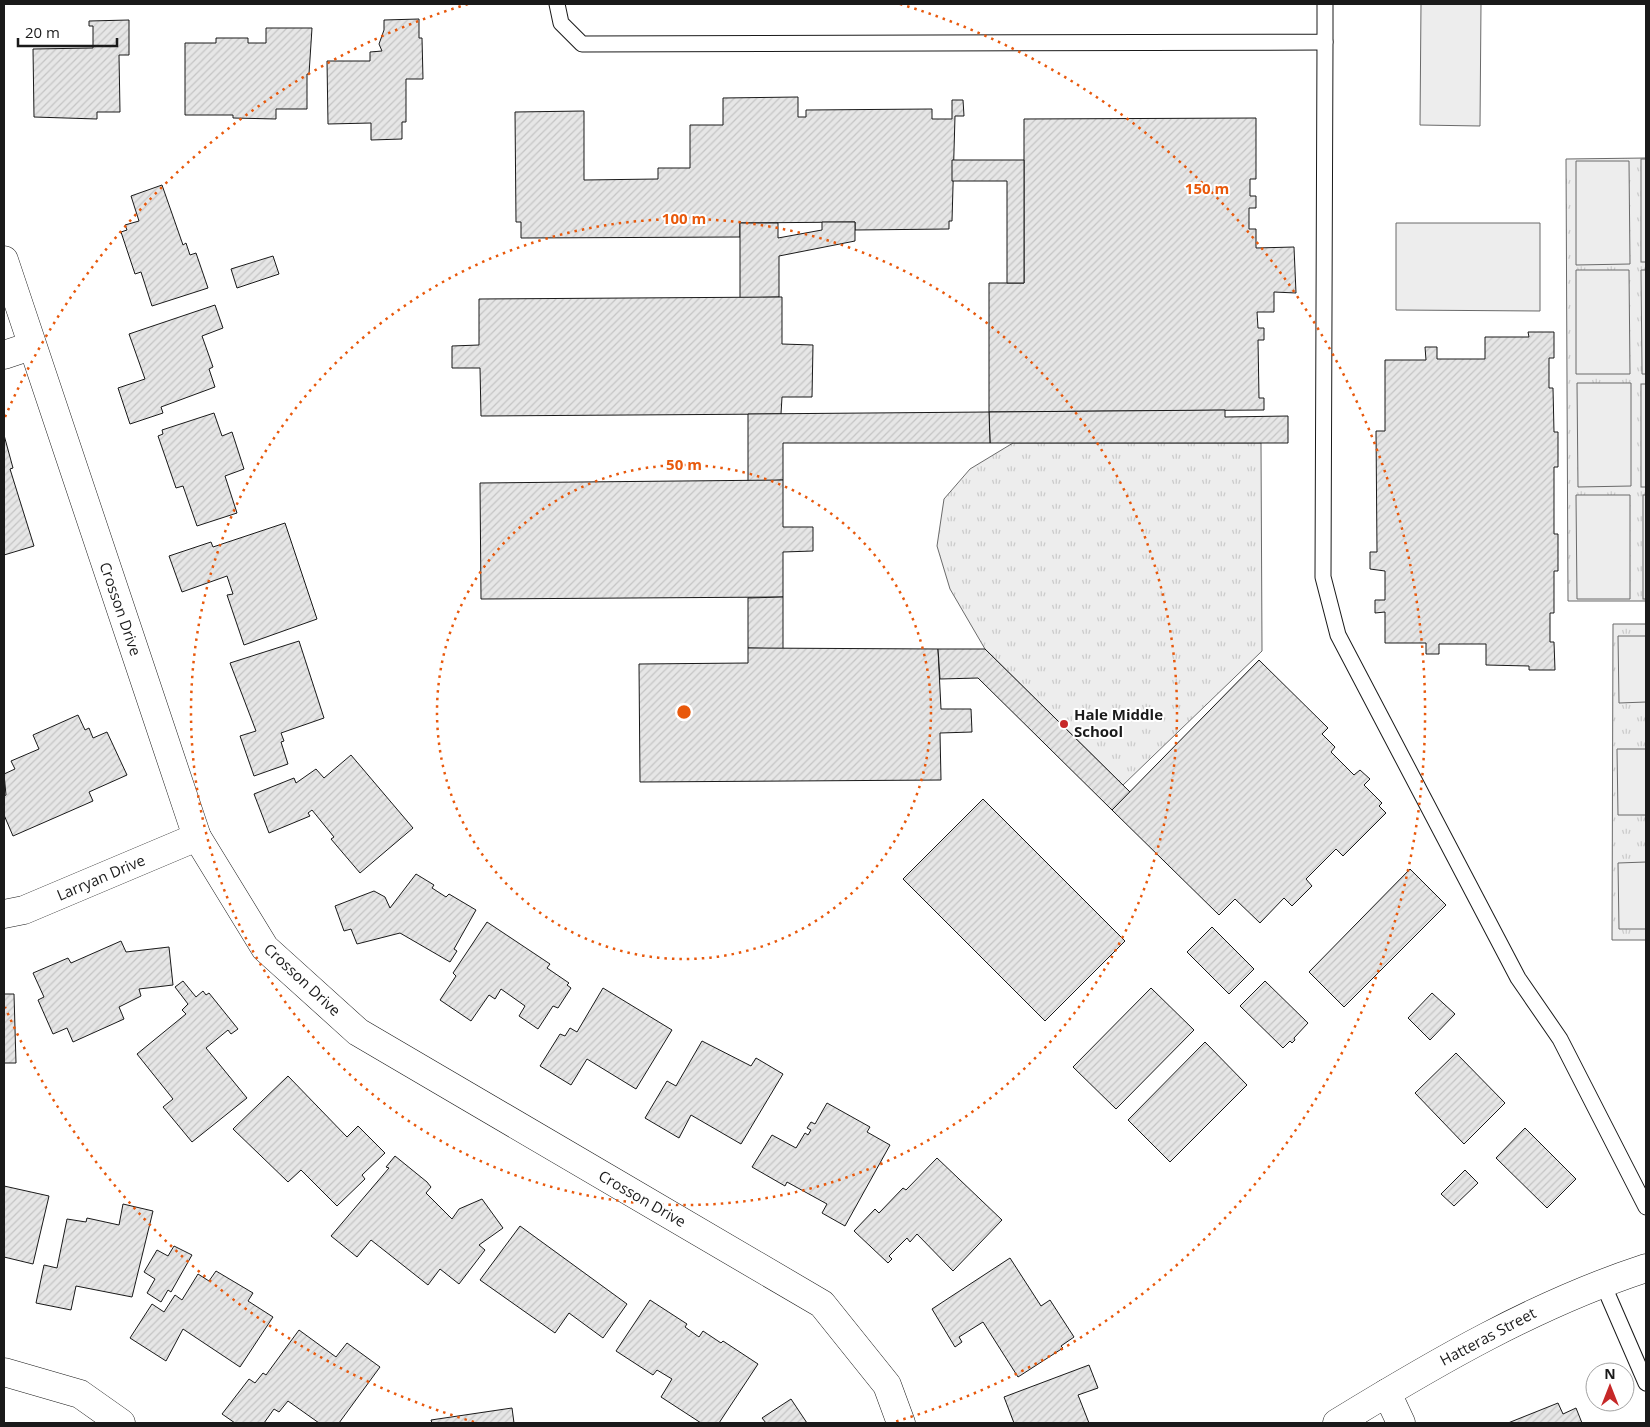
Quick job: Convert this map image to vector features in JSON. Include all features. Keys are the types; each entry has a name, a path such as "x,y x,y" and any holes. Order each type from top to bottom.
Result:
{"street":[{"name":"Crosson Drive","path":"4,260 31,346 197,837 265,948 358,1032 822,1304 886,1385 901,1423"},
{"path":"4,355 31,346"},
{"name":"Larryan Drive","path":"4,914 24,910 197,837"},
{"name":"Hatteras Street","path":"1337,1423 1387,1392 1527,1314 1646,1268"},
{"path":"4,1372 80,1394 121,1423"},
{"path":"1387,1392 1401,1423"}],"lane":[{"path":"557,4 561,23 582,44 1325,42"},
{"path":"1325,4 1323,577 1338,635 1518,978 1560,1038 1646,1207"},
{"path":"1603,1284 1646,1383"}],"green space":[{"path":"1646,158 1646,601 1568,601 1566,159"},
{"path":"1013,443 1261,443 1262,651 1123,785 985,649 950,589 937,546 944,499 970,469"},
{"path":"1613,624 1646,624 1646,940 1612,940"}],"shaded area":[{"path":"1421,4 1481,4 1480,126 1420,125"},
{"path":"1641,159 1646,159 1646,262 1641,262"},
{"path":"1576,161 1629,161 1630,264 1576,265"},
{"path":"1396,223 1540,223 1540,311 1396,310"},
{"path":"1576,270 1629,270 1630,374 1576,374"},
{"path":"1641,270 1646,270 1646,374 1642,374"},
{"path":"1577,383 1631,383 1631,486 1578,487"},
{"path":"1641,384 1646,384 1646,487 1641,487"},
{"path":"1576,495 1630,495 1630,599 1577,599"},
{"path":"1643,495 1646,495 1646,599 1643,599"},
{"path":"1618,636 1646,636 1646,702 1619,703"},
{"path":"1617,749 1646,749 1646,815 1618,815"},
{"path":"1646,862 1646,929 1619,929 1618,863"}],"building":[{"path":"419,19 419,38 422,38 423,79 406,79 406,122 402,122 402,139 371,140 371,123 328,124 327,61 370,61 370,52 382,51 379,44 384,30 384,20"},
{"path":"129,20 129,55 119,55 120,112 97,112 97,119 34,117 33,49 93,48 93,26 89,26 89,21"},
{"path":"266,28 312,28 309,74 307,74 307,109 276,109 276,119 233,118 233,115 185,115 185,43 216,43 216,38 248,38 248,43 266,43"},
{"path":"798,97 798,117 806,117 806,110 932,109 932,119 952,119 952,100 963,100 964,116 955,116 952,221 949,221 949,229 855,230 855,222 740,223 740,237 521,238 521,222 516,222 515,112 584,111 584,180 658,179 658,168 690,168 690,125 723,125 723,98"},
{"path":"1256,118 1256,179 1250,179 1250,196 1256,196 1256,208 1249,208 1249,229 1256,229 1256,248 1294,247 1296,293 1274,292 1274,312 1257,312 1258,328 1264,328 1264,340 1258,340 1259,398 1264,398 1264,410 989,412 989,283 1024,283 1024,119"},
{"path":"952,160 1024,160 1024,283 1007,283 1007,181 952,181"},
{"path":"162,185 183,245 186,243 190,255 196,253 208,288 152,306 141,272 135,274 121,232 127,230 125,225 139,221 131,196"},
{"path":"822,222 855,222 855,241 779,256 779,297 740,298 740,223 778,223 778,238 822,230"},
{"path":"273,256 279,274 237,288 231,269"},
{"path":"782,297 782,344 813,345 812,397 782,397 781,414 481,416 480,368 452,368 452,346 479,345 479,299"},
{"path":"215,305 223,328 202,336 213,367 209,369 215,387 161,407 163,413 130,424 118,388 145,379 129,334"},
{"path":"1528,332 1554,332 1554,358 1549,358 1549,388 1553,388 1554,432 1558,432 1558,467 1554,467 1554,534 1558,534 1558,571 1554,571 1554,613 1550,613 1550,642 1554,642 1555,670 1529,670 1529,666 1486,665 1486,644 1439,644 1439,654 1426,654 1426,643 1385,643 1385,612 1375,613 1375,600 1385,600 1385,571 1370,569 1370,552 1377,552 1376,431 1385,431 1385,360 1426,360 1425,347 1437,347 1437,359 1485,359 1485,337 1529,337"},
{"path":"1225,410 1225,417 1288,416 1288,443 990,443 989,412"},
{"path":"989,412 990,443 783,443 783,480 748,482 748,414"},
{"path":"214,413 222,436 232,432 244,469 225,476 237,513 197,526 183,486 176,488 158,436 163,434 162,430"},
{"path":"4,435 13,468 10,469 34,546 4,555"},
{"path":"783,480 783,527 813,527 813,551 783,552 783,597 481,599 480,483"},
{"path":"285,523 317,619 244,645 227,595 233,594 227,576 182,592 169,556 211,542 213,547"},
{"path":"783,597 783,649 748,648 748,598"},
{"path":"299,641 324,718 281,733 284,741 281,742 288,764 254,776 240,736 256,731 230,663"},
{"path":"748,648 938,649 941,709 971,709 972,732 940,733 941,780 640,782 639,664 748,663"},
{"path":"938,649 985,649 1130,792 1112,810 978,678 940,679"},
{"path":"1259,660 1328,728 1322,734 1335,747 1331,752 1354,775 1360,770 1370,779 1364,785 1382,803 1379,806 1386,813 1343,856 1336,849 1306,879 1312,886 1292,906 1284,898 1260,923 1235,899 1219,915 1112,810"},
{"path":"78,715 85,730 89,728 93,738 107,732 127,775 89,792 93,801 13,836 4,815 4,796 6,795 4,774 15,769 11,761 39,749 33,735"},
{"path":"351,755 413,828 360,873 331,839 334,837 312,810 308,813 310,816 269,833 254,794 294,778 296,783 316,769 324,778"},
{"path":"983,799 1125,941 1045,1021 903,879"},
{"path":"1410,869 1446,905 1344,1007 1309,972"},
{"path":"416,874 434,885 432,888 446,897 449,894 476,910 454,949 457,951 450,962 400,933 357,944 351,929 344,931 335,906 374,891 385,897 390,908"},
{"path":"487,922 550,964 547,968 569,983 567,985 571,988 558,1008 553,1006 538,1029 519,1016 525,1006 501,989 495,999 489,995 471,1021 440,1000 456,976 453,973"},
{"path":"1212,927 1254,969 1229,994 1187,952"},
{"path":"121,941 126,952 169,947 173,985 139,989 141,996 119,1007 124,1019 73,1042 67,1028 53,1034 38,1000 44,997 33,973 68,958 71,963"},
{"path":"183,981 196,997 203,991 206,995 209,993 238,1029 231,1034 228,1030 206,1048 247,1098 192,1142 163,1107 173,1099 137,1054 186,1014 182,1010 188,1004 175,987"},
{"path":"1265,981 1308,1023 1294,1038 1295,1040 1292,1043 1290,1041 1283,1048 1240,1006"},
{"path":"603,988 672,1030 636,1089 587,1059 571,1085 540,1066 560,1034 565,1036 570,1028 577,1032"},
{"path":"1151,988 1194,1030 1116,1109 1073,1067"},
{"path":"1432,993 1455,1014 1430,1040 1408,1018"},
{"path":"4,994 14,994 16,1063 4,1063"},
{"path":"702,1041 751,1066 756,1058 783,1074 741,1144 691,1115 679,1138 645,1118 667,1081 676,1086"},
{"path":"1205,1042 1247,1085 1170,1162 1128,1120"},
{"path":"1456,1053 1505,1103 1464,1144 1415,1093"},
{"path":"288,1076 347,1137 358,1126 385,1153 362,1175 365,1179 337,1206 301,1170 288,1182 233,1129"},
{"path":"827,1103 870,1127 867,1132 890,1145 845,1226 822,1213 827,1204 787,1182 785,1186 752,1167 772,1135 796,1148 805,1133 808,1135 811,1130 807,1128 811,1122 815,1124"},
{"path":"1525,1128 1576,1179 1547,1208 1496,1158"},
{"path":"395,1156 427,1182 431,1187 426,1193 452,1219 459,1209 482,1199 503,1228 479,1245 485,1250 459,1284 440,1269 428,1285 371,1240 357,1257 331,1236 389,1168 386,1167"},
{"path":"937,1158 1002,1220 953,1271 917,1234 910,1242 907,1238 889,1256 892,1259 888,1263 854,1231 875,1209 879,1213 903,1188 906,1190"},
{"path":"1465,1170 1478,1183 1454,1206 1441,1194"},
{"path":"4,1186 49,1196 33,1264 4,1257"},
{"path":"123,1204 153,1211 132,1297 76,1286 71,1310 36,1303 44,1265 57,1268 67,1219 86,1222 87,1218 119,1225"},
{"path":"520,1226 627,1304 603,1338 569,1313 555,1333 480,1280"},
{"path":"174,1246 192,1255 171,1292 168,1290 161,1302 147,1293 155,1279 144,1272 157,1250 168,1256"},
{"path":"1010,1258 1041,1306 1050,1300 1074,1337 1061,1346 1063,1348 1018,1377 983,1322 959,1337 962,1342 955,1347 932,1309"},
{"path":"216,1271 253,1293 248,1301 273,1317 240,1367 183,1329 166,1361 130,1338 152,1304 164,1312 175,1295 182,1300 198,1274 209,1281"},
{"path":"650,1300 687,1324 685,1327 699,1337 703,1331 721,1343 723,1341 758,1364 719,1423 701,1423 661,1397 672,1379 657,1370 653,1375 616,1351"},
{"path":"299,1330 336,1357 347,1343 380,1367 339,1423 319,1423 288,1401 279,1412 274,1409 264,1423 235,1423 222,1414 249,1379 255,1383 263,1373 266,1375"},
{"path":"1089,1365 1098,1388 1078,1395 1089,1423 1014,1423 1004,1397"},
{"path":"791,1399 807,1423 766,1423 762,1418"},
{"path":"1558,1403 1563,1414 1576,1408 1582,1423 1508,1423"},
{"path":"512,1408 514,1423 432,1423 431,1420"}],"place":[{"name":"Hale Middle School","path":"1064,724"}]}
